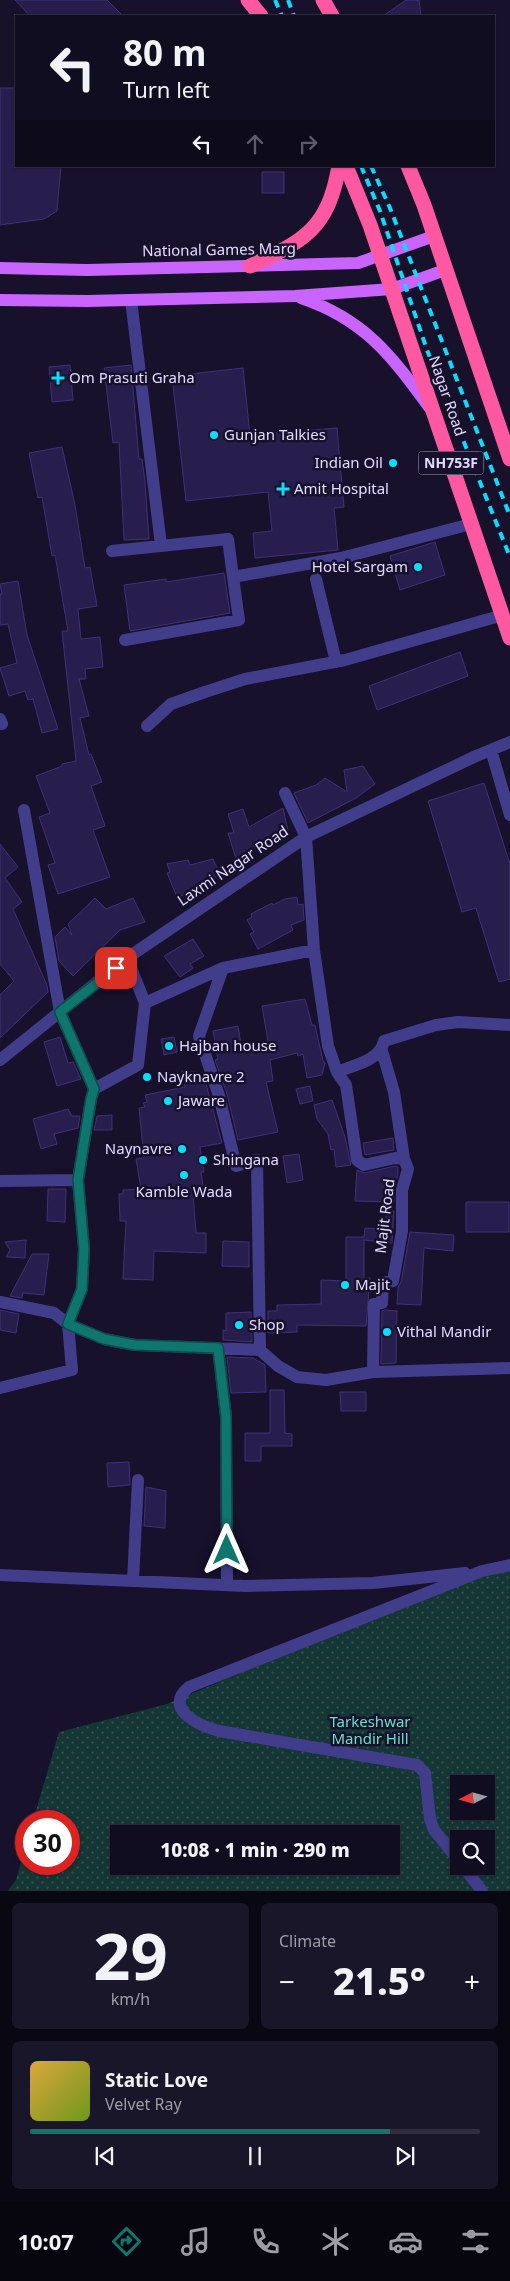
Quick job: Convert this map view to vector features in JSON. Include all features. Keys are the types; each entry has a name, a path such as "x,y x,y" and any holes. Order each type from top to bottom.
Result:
{"highway":[{"path":"248,0 261,15"},
{"path":"322,0 331,15"},
{"path":"250,266 290,248 305,238 327,208 336,187 339,167"},
{"name":"Nagar Road","path":"346,167 381,256 510,638"},
{"path":"408,167 446,270 510,459"}],"main road":[{"name":"National Games Marg","path":"0,268 87,270 358,263 434,236"},
{"path":"0,300 131,300 295,296 392,289 446,270"},
{"path":"295,296 336,313 380,345 396,362 434,413"}],"street":[{"path":"131,300 161,545"},
{"path":"233,577 350,556 471,524"},
{"path":"112,551 228,539 239,620 125,640"},
{"path":"316,579 336,662"},
{"path":"147,726 171,704 205,692 245,680 336,662 503,615"},
{"name":"Laxmi Nagar Road","path":"0,1060 127,958 306,837 510,742"},
{"path":"491,750 510,815"},
{"path":"285,793 306,837 314,950 328,1046 337,1072 346,1085 357,1160 364,1165 395,1158 404,1159"},
{"path":"0,1388 72,1370 68,1324 82,1289 84,1249 78,1180 94,1089 60,1012 24,810"},
{"path":"144,1003 223,968 314,950"},
{"path":"94,1089 138,1065 144,1003 127,958"},
{"path":"223,968 198,1036 219,1096 236,1166 257,1160 260,1350"},
{"path":"337,1072 375,1057 382,1051 384,1041 436,1025 458,1022 510,1025"},
{"name":"Majit Road","path":"373,1372 374,1304 382,1303 383,1283 393,1281 402,1231 402,1190 408,1169 404,1159 394,1092 382,1051"},
{"path":"0,1181 78,1180"},
{"path":"0,1302 54,1313 68,1324 104,1339 135,1345 260,1350 278,1366 297,1377 326,1380 373,1372 510,1368"},
{"path":"218,1348 226,1417 227,1585"},
{"path":"133,1581 138,1480"},
{"path":"0,1575 227,1585 374,1583 510,1566"},
{"path":"450,1850 434,1830 429,1810 425,1773 417,1765 203,1727 188,1718 182,1710 180,1701 181,1693 189,1687 482,1571"},
{"path":"470,1875 482,1891"}],"green space":[{"name":"Tarkeshwar Mandir Hill","path":"510,1568 510,1891 8,1891 17,1875 80,1875 80,1810 36,1810 59,1732 167,1704 482,1571"}],"building":[{"path":"15,0 107,0 122,15 29,15"},
{"path":"406,0 419,0 421,15 384,15"},
{"path":"0,88 15,88 15,167 61,167 57,211 44,219 0,225"},
{"path":"262,172 284,172 284,193 262,193"},
{"path":"70,365 73,400 52,402 49,367"},
{"path":"131,365 139,459 142,459 145,482 149,539 124,540 119,442 113,443 104,368"},
{"path":"243,368 250,435 337,428 344,507 334,508 338,550 255,558 253,533 272,531 268,492 186,501 172,376"},
{"path":"62,447 75,505 85,568 90,567 97,606 78,609 81,639 100,637 103,667 85,669 86,679 79,679 89,716 80,718 89,755 91,754 102,782 91,786 105,826 93,830 110,877 58,894 48,865 55,863 39,817 50,813 36,776 62,766 62,764 76,761 62,631 68,631 55,555 52,556 42,497 38,498 29,453"},
{"name":"Hotel Sargam","path":"435,542 445,575 400,590 390,556"},
{"path":"224,573 230,613 130,631 124,585 166,579 166,582"},
{"path":"18,581 27,635 58,729 42,733 33,699 28,700 25,691 9,696 0,668 17,663 8,624 0,625 0,594 2,594 0,584"},
{"path":"460,652 468,676 377,710 369,686"},
{"path":"363,766 375,784 356,798 308,823 294,793 316,785 325,778 347,792 344,770"},
{"path":"484,783 510,864 510,979 499,982 476,908 462,912 428,801"},
{"path":"283,808 288,831 236,859 228,833 234,833 228,814 243,809 249,827"},
{"path":"0,844 18,867 5,878 22,902 13,909 47,985 48,992 0,1038 0,995 14,981 0,964"},
{"path":"213,859 220,875 202,882 204,888 177,897 167,873 170,872 167,864 188,860 190,865"},
{"path":"297,897 298,905 303,904 304,920 291,925 293,930 258,949 250,934 254,932 247,920 252,917 251,914 272,903 273,905 285,899"},
{"path":"95,898 106,909 133,898 145,922 120,930 73,976 59,961 55,937 65,927 72,935 68,924"},
{"path":"193,939 204,956 190,964 193,968 180,977 164,956"},
{"path":"305,999 312,1025 315,1025 325,1063 322,1075 307,1078 303,1054 298,1056 297,1053 270,1060 273,1081 266,1082 278,1132 238,1140 227,1094 215,1060 218,1059 213,1031 238,1026 242,1050 269,1047 262,1006"},
{"path":"60,1037 68,1063 73,1062 81,1079 57,1086 44,1042"},
{"name":"Hajban house","path":"174,1037 177,1052 164,1055 161,1039"},
{"path":"182,1071 203,1073 222,1143 200,1147 204,1172 201,1172 204,1192 193,1193 196,1233 206,1233 206,1253 154,1251 153,1280 123,1279 126,1221 120,1221 119,1194 123,1194 123,1190 141,1189 136,1159 144,1158 139,1108 145,1107 143,1103 147,1102 145,1095 185,1087"},
{"path":"310,1086 313,1101 300,1104 296,1089"},
{"path":"332,1100 345,1137 351,1165 336,1167 334,1149 331,1150 328,1134 317,1119 314,1105"},
{"path":"68,1109 72,1116 80,1116 78,1128 54,1134 57,1144 41,1149 33,1119"},
{"path":"112,1115 112,1130 94,1130 97,1116"},
{"path":"393,1138 394,1150 365,1155 363,1143"},
{"path":"299,1154 303,1180 287,1183 283,1156"},
{"path":"395,1166 398,1167 398,1174 394,1188 394,1202 355,1201 357,1170 365,1173"},
{"path":"48,1189 66,1189 65,1222 47,1221"},
{"path":"466,1202 509,1202 509,1232 466,1232"},
{"path":"386,1211 394,1211 392,1243 364,1240 364,1278 370,1278 366,1326 297,1325 297,1332 268,1333 268,1311 277,1311 277,1305 321,1304 321,1280 346,1281 346,1237 364,1237 365,1228 386,1229"},
{"path":"410,1232 454,1235 453,1251 424,1248 421,1305 397,1304 398,1287 401,1282"},
{"path":"26,1240 25,1258 6,1257 10,1250 5,1242"},
{"path":"223,1241 249,1242 249,1267 222,1266"},
{"path":"32,1254 49,1254 44,1295 23,1293 22,1298 10,1296"},
{"path":"0,1310 19,1314 16,1333 0,1330"},
{"name":"Vithal Mandir","path":"382,1311 397,1311 396,1363 381,1364"},
{"name":"Shop","path":"251,1312 252,1342 223,1340 223,1330 226,1331 226,1313"},
{"path":"227,1357 253,1358 265,1365 266,1392 231,1393"},
{"path":"270,1390 284,1390 285,1433 292,1434 292,1446 261,1446 261,1461 245,1461 245,1433 270,1433"},
{"path":"340,1392 366,1392 366,1411 341,1411"},
{"path":"129,1462 130,1485 108,1487 107,1463"},
{"path":"146,1487 166,1491 165,1528 144,1526"}],"railway":[{"path":"275,0 282,15"},
{"path":"288,0 294,15"},
{"path":"361,167 380,211 427,350 510,557"},
{"path":"371,167 390,208 510,516"}],"place":[{"name":"Om Prasuti Graha","path":"58,378"},
{"name":"Gunjan Talkies","path":"214,435"},
{"name":"Indian Oil","path":"393,463"},
{"name":"Amit Hospital","path":"283,489"},
{"name":"Hotel Sargam","path":"418,567"},
{"name":"Hajban house","path":"169,1046"},
{"name":"Nayknavre 2","path":"147,1077"},
{"name":"Jaware","path":"168,1101"},
{"name":"Naynavre","path":"182,1149"},
{"name":"Shingana","path":"203,1160"},
{"name":"Kamble Wada","path":"184,1175"},
{"name":"Majit","path":"345,1285"},
{"name":"Shop","path":"239,1325"},
{"name":"Vithal Mandir","path":"387,1332"}],"route":[{"path":"116,968 60,1012 94,1089 78,1180 84,1249 82,1289 68,1324 104,1339 135,1345 218,1348 226,1417 227,1550"}]}
